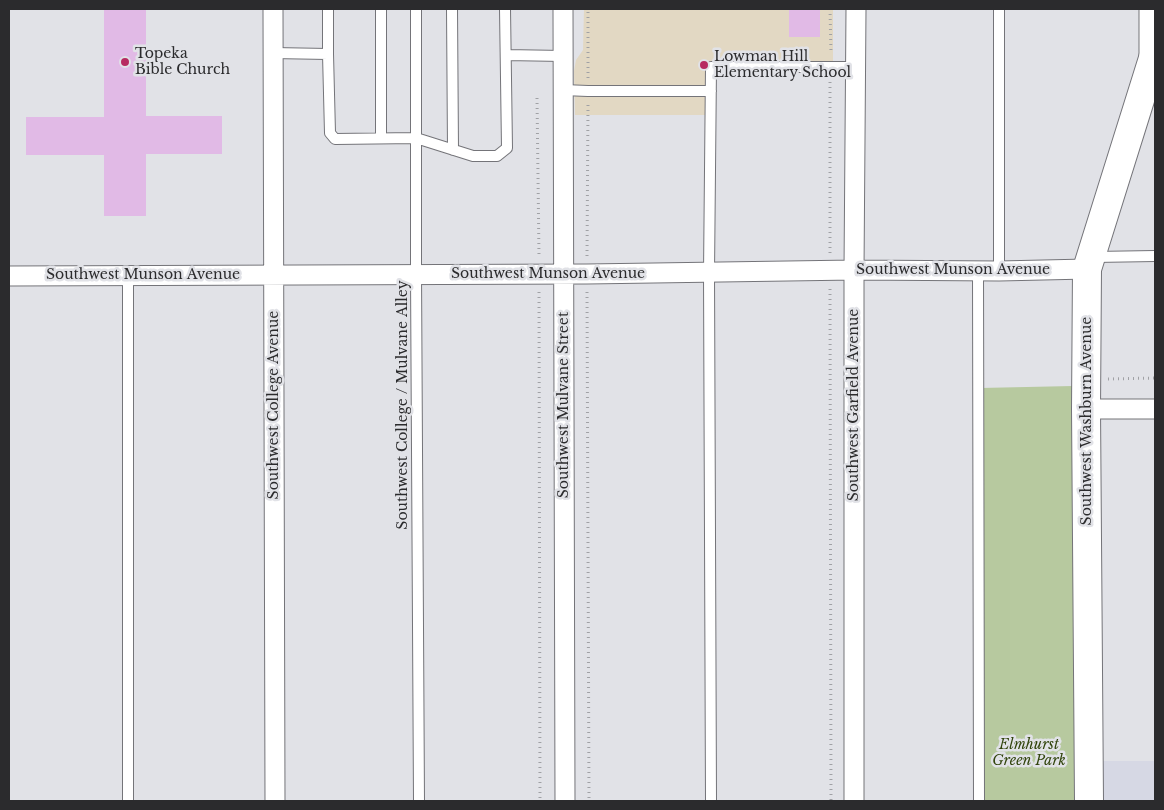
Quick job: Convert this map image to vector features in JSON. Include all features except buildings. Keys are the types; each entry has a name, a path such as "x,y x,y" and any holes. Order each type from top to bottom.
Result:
{"main road":[{"name":"Southwest Washburn Avenue","path":"1089,801 1086,409 1088,263 1152,61"}],"street":[{"name":"Southwest College Avenue","path":"273,9 275,801"},
{"name":"Southwest Mulvane Street","path":"563,9 565,801"},
{"name":"Southwest Garfield Avenue","path":"854,801 856,9"},
{"path":"1149,9 1152,61"},
{"name":"Southwest Munson Avenue","path":"9,276 587,274 854,270 999,271 1088,263"},
{"path":"1086,409 1155,409"}],"lane":[{"path":"328,9 330,133 335,139 416,138 473,156 497,156 507,148 505,9"},
{"path":"381,9 381,138"},
{"name":"Southwest College / Mulvane Alley","path":"416,9 419,801"},
{"path":"452,9 454,150"},
{"path":"999,271 1000,9"},
{"path":"273,53 328,54"},
{"path":"506,55 563,56"},
{"path":"711,801 709,273 711,67 856,67"},
{"path":"563,90 711,91"},
{"path":"1088,263 1155,256"},
{"path":"978,271 979,801"},
{"path":"128,275 128,801"}],"path":[{"path":"588,9 589,801"},
{"path":"830,9 831,801"},
{"path":"537,98 540,801"},
{"path":"1104,379 1155,378"}],"shaded area":[{"name":"Lowman Hill Elementary School","path":"584,9 833,9 833,72 714,72 716,115 575,115 574,71 576,60 583,50"},
{"path":"1098,761 1155,761 1155,801 1099,801"}],"green space":[{"name":"Elmhurst Green Park","path":"1073,386 1077,801 982,801 980,388"}],"place":[{"name":"Topeka Bible Church","path":"125,62"},
{"name":"Lowman Hill Elementary School","path":"704,65"}]}
